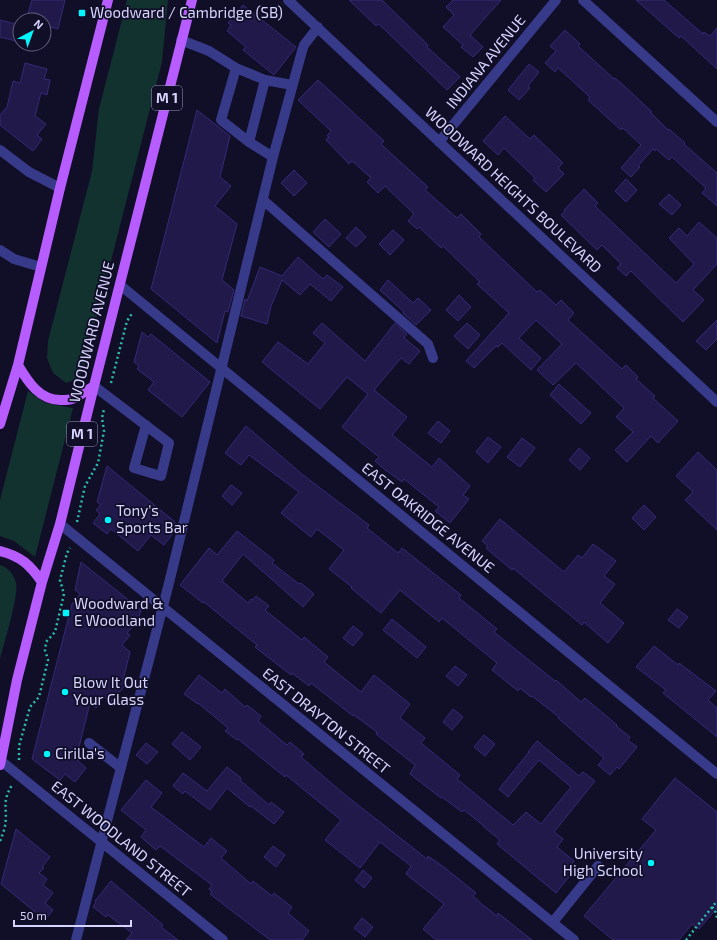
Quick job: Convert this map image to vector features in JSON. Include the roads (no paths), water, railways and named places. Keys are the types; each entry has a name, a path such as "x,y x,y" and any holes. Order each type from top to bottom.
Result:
{"main road":[{"path":"1,418 18,365 60,188 108,0"},
{"name":"WOODWARD AVENUE","path":"1,763 17,680 42,582 60,524 192,0"},
{"path":"18,365 26,380 36,391 47,397 58,400 71,399 94,386"},
{"path":"0,551 20,559 32,568 42,582"}],"street":[{"name":"INDIANA AVENUE","path":"439,142 556,0"},
{"path":"583,0 717,122"},
{"name":"WOODWARD HEIGHTS BOULEVARD","path":"292,1 439,142 717,402"},
{"path":"76,940 163,607 220,368 292,85 304,45 318,27"},
{"path":"181,40 208,51 236,68 265,80 292,85"},
{"path":"236,68 221,120 249,142 273,157"},
{"path":"249,142 265,80"},
{"path":"0,150 29,172 60,188"},
{"path":"263,200 428,344 433,358"},
{"path":"0,250 14,259 41,267"},
{"name":"EAST OAKRIDGE AVENUE","path":"120,285 717,774"},
{"path":"94,386 169,442 161,476 134,468 146,425"},
{"name":"EAST DRAYTON STREET","path":"60,524 574,940"},
{"path":"89,743 121,768"},
{"name":"EAST WOODLAND STREET","path":"1,763 18,774 223,940"},
{"path":"553,922 598,866"}],"place":[{"name":"Woodward / Cambridge (SB)","path":"82,13"},
{"name":"Tony's Sports Bar","path":"108,520"},
{"name":"Woodward & E Woodland","path":"66,613"},
{"name":"Blow It Out Your Glass","path":"65,692"},
{"name":"Cirilla's","path":"47,754"},
{"name":"University High School","path":"651,863"}]}
